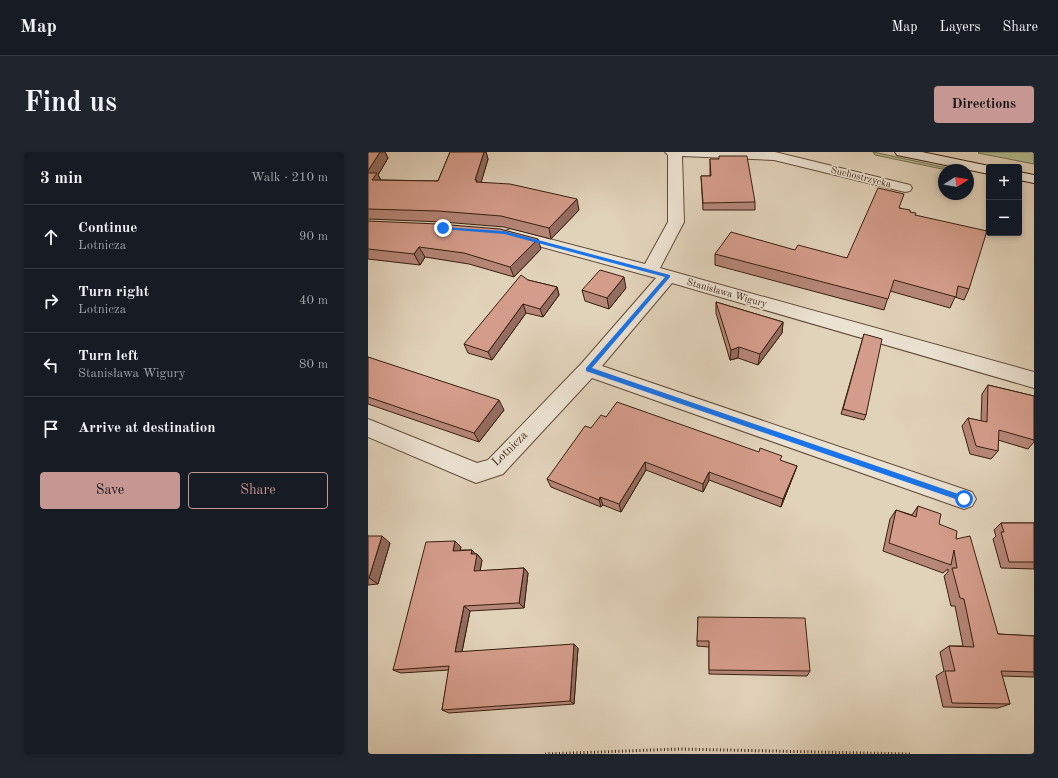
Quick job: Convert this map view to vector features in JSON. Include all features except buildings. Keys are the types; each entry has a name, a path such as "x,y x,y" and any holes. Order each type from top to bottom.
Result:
{"street":[{"name":"Suchostrzycka","path":"672,152 754,154 774,156 905,188"},
{"path":"659,274 676,222 675,152"},
{"path":"902,152 986,169"},
{"path":"1022,177 1034,180"},
{"name":"Stanisława Wigury","path":"497,232 569,249 1034,380"},
{"name":"Lotnicza","path":"368,428 476,473 495,467 588,369 659,274"},
{"path":"588,369 964,499"}],"path":[{"path":"545,754 680,749 910,754"}],"green space":[{"path":"873,152 938,166 938,168 875,155"},
{"path":"1034,152 1034,164 978,153"}],"route":[{"path":"443,228 504,233 668,276 588,369 964,499"}]}
